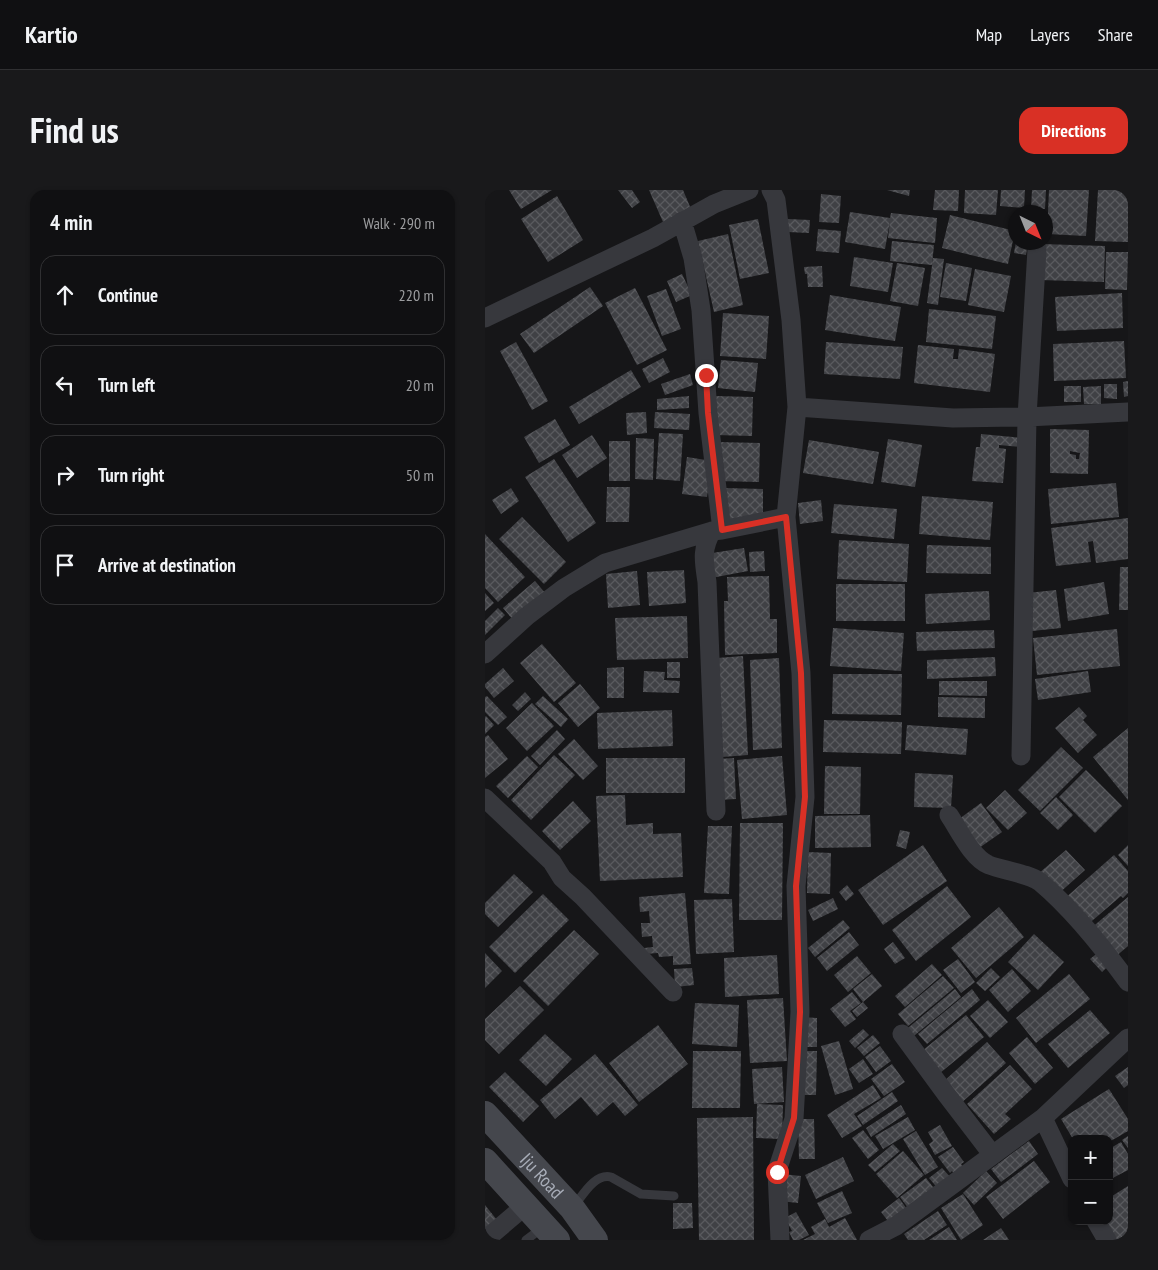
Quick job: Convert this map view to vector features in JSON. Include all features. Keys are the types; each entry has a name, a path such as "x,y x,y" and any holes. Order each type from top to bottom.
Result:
{"main road":[{"name":"Iju Road","path":"485,1114 572,1208 595,1240"},
{"name":"Iju Road","path":"485,1161 526,1205 543,1235"}],"street":[{"path":"485,318 653,238 682,221 710,197 749,190"},
{"path":"771,190 776,200 791,320 797,407 786,517 801,673 805,797 796,886 799,1022 794,1118 777,1172 780,1240"},
{"path":"682,221 693,258 701,310 717,530 705,543 703,558 707,582 716,811"},
{"path":"1021,756 1027,417 1037,250"},
{"path":"797,407 953,418 1027,417 1128,412"},
{"path":"485,654 527,616 564,588 605,563 717,530 786,517"},
{"path":"485,798 552,862 561,878 583,897 673,992"},
{"path":"949,815 978,858 988,864 1038,880 1107,954 1128,982"},
{"path":"902,1034 992,1154"},
{"path":"869,1240 899,1233 992,1154 1043,1118 1128,1038"},
{"path":"1043,1118 1068,1171"},
{"path":"495,1235 526,1205"},
{"path":"1098,1225 1107,1240"}],"lane":[{"path":"572,1208 596,1181 606,1176 641,1194 674,1196"}],"building":[{"path":"509,190 552,190 521,209"},
{"path":"618,190 632,190 640,202 632,208"},
{"path":"649,190 683,190 691,209 663,222"},
{"path":"887,190 910,190 909,196"},
{"path":"935,190 959,190 958,211 933,210"},
{"path":"965,190 998,190 996,215 964,213"},
{"path":"1001,190 1025,190 1024,205 1000,206"},
{"path":"1032,190 1046,190 1045,205 1031,205"},
{"path":"1049,190 1089,190 1086,236 1053,234 1053,205 1048,205"},
{"path":"1098,190 1128,190 1128,242 1095,241"},
{"path":"821,194 841,196 839,223 819,222"},
{"path":"557,196 583,240 548,262 521,219"},
{"path":"850,212 890,218 891,213 937,218 935,243 888,238 890,221 885,249 845,242"},
{"path":"950,215 1008,229 1008,250 1011,250 1008,264 942,248"},
{"path":"758,219 769,273 740,279 729,225"},
{"path":"788,219 810,220 809,233 788,232"},
{"path":"818,229 841,231 839,253 816,251"},
{"path":"728,234 743,305 714,312 698,241"},
{"path":"892,241 934,245 932,265 890,261"},
{"path":"1053,244 1105,246 1104,282 1040,280 1041,250 1053,250"},
{"path":"1015,250 1027,250 1026,255 1014,253"},
{"path":"1106,252 1128,252 1127,290 1105,289"},
{"path":"854,257 893,263 888,292 850,286"},
{"path":"933,258 944,259 938,305 927,303"},
{"path":"897,263 925,268 918,306 890,301"},
{"path":"946,263 972,268 966,301 940,297"},
{"path":"822,266 823,287 808,287 807,274 805,274 804,267"},
{"path":"975,269 1011,276 1004,312 968,305"},
{"path":"682,274 692,295 676,302 667,281"},
{"path":"590,287 603,306 534,353 520,334"},
{"path":"635,288 667,350 637,365 605,303"},
{"path":"666,289 681,329 662,336 647,296"},
{"path":"1122,293 1123,328 1057,331 1055,297"},
{"path":"830,295 901,307 895,341 825,330"},
{"path":"929,309 996,316 992,349 926,342"},
{"path":"723,313 769,316 766,359 720,356"},
{"path":"1124,341 1126,378 1054,381 1053,344"},
{"path":"516,342 548,401 532,410 500,351"},
{"path":"826,342 903,347 900,379 824,374"},
{"path":"918,345 954,349 953,359 958,359 959,349 995,354 990,392 914,383"},
{"path":"663,358 670,372 649,383 642,369"},
{"path":"721,360 758,363 755,392 718,388"},
{"path":"631,370 641,387 579,424 569,407"},
{"path":"690,374 693,385 665,395 661,384"},
{"path":"1128,381 1128,396 1124,397 1123,382"},
{"path":"1104,384 1117,384 1117,399 1104,398"},
{"path":"1064,386 1081,386 1081,402 1064,402"},
{"path":"1101,386 1101,404 1084,404 1083,387"},
{"path":"689,396 689,408 657,410 657,399"},
{"path":"716,396 753,397 752,436 715,435"},
{"path":"646,412 647,433 627,435 626,413"},
{"path":"655,412 690,414 689,430 654,428"},
{"path":"555,419 570,445 539,463 524,437"},
{"path":"1050,429 1089,430 1088,474 1050,473","holes":["1070,451 1080,453 1079,459 1076,459 1076,455 1070,454"]},
{"path":"659,433 683,434 680,481 656,479"},
{"path":"981,434 1022,438 1021,447 999,445 999,448 1006,449 1003,483 972,481 976,447 980,447"},
{"path":"592,435 607,458 577,478 562,455"},
{"path":"636,438 654,439 653,480 635,479"},
{"path":"888,439 922,445 915,487 881,482"},
{"path":"809,440 879,452 873,484 803,473"},
{"path":"609,441 630,441 630,481 609,481"},
{"path":"718,442 760,443 759,482 717,481"},
{"path":"687,457 712,461 707,497 682,494"},
{"path":"554,459 596,523 568,542 525,477"},
{"path":"1116,483 1119,517 1051,524 1048,489"},
{"path":"607,487 630,487 629,522 606,522"},
{"path":"511,488 519,501 501,514 492,500"},
{"path":"724,488 763,489 763,520 723,520"},
{"path":"922,496 993,502 990,540 919,534"},
{"path":"821,500 823,521 800,524 798,503"},
{"path":"834,504 897,509 894,539 831,533"},
{"path":"522,517 566,562 544,584 499,539"},
{"path":"1128,518 1128,559 1096,563 1093,541 1088,542 1091,562 1056,566 1051,528"},
{"path":"485,534 525,577 498,602 485,588"},
{"path":"839,540 909,544 907,582 837,579"},
{"path":"927,545 991,547 991,574 926,573"},
{"path":"744,548 748,571 711,578 706,554"},
{"path":"764,551 765,571 750,572 749,552"},
{"path":"1120,567 1128,567 1128,610 1119,610"},
{"path":"684,570 686,603 649,606 647,572"},
{"path":"637,571 640,605 608,608 606,574"},
{"path":"769,576 770,619 777,619 777,653 725,655 724,601 728,601 727,577"},
{"path":"535,581 546,594 514,621 503,608"},
{"path":"1104,582 1109,614 1068,621 1064,589"},
{"path":"836,584 905,584 905,621 836,621"},
{"path":"1056,590 1061,628 1032,631 1027,593"},
{"path":"989,591 990,620 926,624 925,594"},
{"path":"485,593 494,603 485,611"},
{"path":"498,608 505,615 485,635 485,621"},
{"path":"687,616 688,658 617,660 615,618"},
{"path":"833,628 904,633 901,671 830,666"},
{"path":"1117,629 1120,666 1037,675 1033,638"},
{"path":"994,630 995,648 917,651 916,632"},
{"path":"542,644 576,683 554,702 520,663"},
{"path":"743,656 748,755 722,757 717,658"},
{"path":"995,657 996,676 927,679 927,660"},
{"path":"779,658 782,748 753,750 750,660"},
{"path":"667,662 680,662 680,678 667,678"},
{"path":"624,667 624,698 607,698 607,668"},
{"path":"503,668 514,681 494,698 485,687 485,684"},
{"path":"644,671 665,672 664,680 680,681 679,693 643,692"},
{"path":"1088,671 1091,692 1038,700 1035,679"},
{"path":"833,674 902,674 901,715 832,714"},
{"path":"939,681 987,681 987,696 939,695"},
{"path":"580,684 600,708 578,727 558,703"},
{"path":"525,692 531,699 518,711 512,705"},
{"path":"487,696 507,717 498,725 485,712 485,697"},
{"path":"543,696 568,719 561,727 535,704"},
{"path":"938,697 985,698 985,718 938,717"},
{"path":"532,703 554,726 527,751 506,728"},
{"path":"1079,707 1087,716 1083,720 1097,735 1078,753 1055,728"},
{"path":"672,710 673,746 598,749 597,713"},
{"path":"485,717 494,725 485,734"},
{"path":"824,720 902,722 901,754 823,752"},
{"path":"907,725 968,729 966,755 905,750"},
{"path":"1128,728 1128,800 1093,757"},
{"path":"557,730 565,739 540,765 531,756"},
{"path":"488,735 508,759 485,778 485,737"},
{"path":"574,739 598,766 583,780 558,754"},
{"path":"1061,747 1083,768 1040,811 1018,790"},
{"path":"554,755 575,775 531,820 511,800"},
{"path":"527,756 538,767 508,798 496,786"},
{"path":"782,756 787,815 742,819 737,760"},
{"path":"606,758 685,758 685,793 606,793"},
{"path":"734,758 736,799 719,800 718,759"},
{"path":"825,766 861,767 860,814 824,814"},
{"path":"1086,770 1122,806 1095,833 1059,797"},
{"path":"915,773 953,775 951,808 914,807"},
{"path":"1005,790 1027,813 1008,830 986,808"},
{"path":"625,795 626,825 653,823 653,834 681,833 683,877 600,881 596,796"},
{"path":"1056,797 1073,815 1058,830 1040,813"},
{"path":"573,801 591,821 560,850 542,831"},
{"path":"981,803 1002,832 979,848 959,819"},
{"path":"870,815 871,847 815,848 815,816"},
{"path":"740,823 783,823 782,920 739,920"},
{"path":"708,826 732,826 729,894 704,893"},
{"path":"900,830 910,832 906,849 896,846"},
{"path":"923,845 947,881 883,925 858,890"},
{"path":"1128,845 1128,866 1118,855"},
{"path":"1066,850 1085,870 1057,895 1038,874"},
{"path":"808,852 831,853 830,894 807,893"},
{"path":"1114,855 1128,871 1128,893 1123,898 1121,896 1086,926 1063,900"},
{"path":"514,874 533,892 498,927 485,914 485,903"},
{"path":"847,885 854,894 846,901 839,892"},
{"path":"947,886 971,917 916,961 892,930"},
{"path":"685,893 691,964 673,965 673,956 659,957 658,953 645,954 644,948 653,947 652,936 642,937 641,923 650,923 649,911 640,912 639,897"},
{"path":"543,894 569,920 515,973 489,947"},
{"path":"1128,897 1128,946 1114,958 1090,929"},
{"path":"833,898 838,909 813,921 808,910"},
{"path":"732,899 734,952 696,954 694,900"},
{"path":"999,907 1024,937 976,978 951,948"},
{"path":"843,920 850,928 815,957 808,948"},
{"path":"574,930 599,954 548,1006 523,981"},
{"path":"849,932 859,945 827,971 817,958"},
{"path":"1034,934 1064,962 1038,990 1008,962"},
{"path":"893,942 905,958 895,964 884,949"},
{"path":"1100,951 1111,963 1102,972 1090,959"},
{"path":"485,953 502,971 485,988"},
{"path":"777,955 779,994 725,997 724,958"},
{"path":"857,956 871,973 848,992 834,975"},
{"path":"958,959 975,982 961,993 943,970"},
{"path":"932,964 942,975 905,1007 895,996"},
{"path":"692,968 694,985 675,987 674,969"},
{"path":"991,968 1000,977 985,991 976,983"},
{"path":"1012,969 1031,991 1008,1012 989,990"},
{"path":"872,974 882,986 863,1002 853,989"},
{"path":"1069,974 1090,999 1036,1043 1016,1018"},
{"path":"943,976 954,988 908,1026 898,1014"},
{"path":"520,986 544,1010 499,1054 485,1040 485,1019"},
{"path":"955,989 961,997 909,1040 903,1032"},
{"path":"972,989 980,1000 927,1044 918,1034"},
{"path":"852,992 861,1003 850,1011 856,1019 845,1027 830,1009"},
{"path":"783,998 787,1061 750,1063 747,1000"},
{"path":"988,1000 1008,1022 990,1038 970,1016"},
{"path":"863,1002 868,1008 857,1017 852,1011"},
{"path":"695,1003 739,1005 737,1047 692,1044"},
{"path":"1090,1010 1110,1033 1068,1068 1048,1044"},
{"path":"966,1015 984,1037 940,1073 922,1051"},
{"path":"802,1017 817,1018 817,1047 802,1047"},
{"path":"658,1025 688,1064 639,1102 609,1063"},
{"path":"863,1029 869,1035 855,1048 849,1041"},
{"path":"545,1034 572,1059 546,1086 519,1060"},
{"path":"873,1035 880,1043 864,1056 857,1048"},
{"path":"1027,1037 1053,1068 1035,1084 1009,1053"},
{"path":"839,1041 853,1089 835,1095 821,1046"},
{"path":"987,1042 1006,1063 960,1104 942,1083"},
{"path":"880,1046 891,1061 876,1072 865,1057"},
{"path":"693,1051 741,1051 740,1108 692,1108"},
{"path":"801,1051 817,1051 816,1095 801,1095"},
{"path":"595,1054 638,1105 625,1116 613,1102 597,1116 581,1097 555,1119 540,1100"},
{"path":"863,1059 873,1074 859,1083 849,1069"},
{"path":"892,1064 905,1082 884,1096 871,1079"},
{"path":"1010,1065 1032,1089 1005,1114 1011,1119 994,1134 967,1104"},
{"path":"782,1067 784,1102 754,1104 752,1069"},
{"path":"1128,1067 1128,1085 1124,1088 1115,1076"},
{"path":"505,1072 539,1106 523,1122 489,1087"},
{"path":"873,1085 881,1098 854,1114 862,1126 842,1138 827,1115"},
{"path":"1109,1089 1128,1119 1128,1131 1113,1140 1113,1135 1071,1135 1061,1119"},
{"path":"892,1092 898,1101 863,1125 857,1116"},
{"path":"757,1104 783,1105 782,1139 756,1138"},
{"path":"901,1105 906,1114 871,1137 866,1128"},
{"path":"753,1117 754,1240 699,1240 697,1118"},
{"path":"908,1117 915,1130 883,1149 875,1136"},
{"path":"798,1119 814,1119 815,1159 799,1159"},
{"path":"940,1125 952,1146 935,1155 929,1144 933,1141 928,1132"},
{"path":"863,1130 879,1150 868,1159 852,1138"},
{"path":"916,1131 938,1167 925,1175 903,1139"},
{"path":"1128,1136 1128,1148 1122,1140"},
{"path":"1029,1141 1038,1154 1001,1182 991,1169"},
{"path":"1121,1142 1128,1154 1128,1170 1113,1178 1113,1147"},
{"path":"893,1144 900,1151 875,1172 868,1165"},
{"path":"953,1147 964,1162 961,1164 964,1168 955,1175 952,1171 950,1173 938,1157"},
{"path":"903,1151 924,1175 897,1198 876,1174"},
{"path":"843,1157 854,1181 816,1199 805,1175"},
{"path":"1034,1161 1050,1182 1003,1219 986,1197"},
{"path":"942,1168 952,1179 939,1190 929,1178"},
{"path":"986,1171 997,1183 974,1205 963,1193"},
{"path":"782,1174 801,1176 798,1203 780,1201"},
{"path":"926,1178 937,1192 911,1212 900,1197"},
{"path":"1128,1186 1128,1233 1117,1240 1107,1225 1113,1225 1113,1195"},
{"path":"842,1191 852,1213 828,1223 817,1203"},
{"path":"963,1194 983,1225 961,1240 941,1208"},
{"path":"899,1198 909,1212 891,1225 881,1212"},
{"path":"673,1203 692,1203 693,1228 673,1229"},
{"path":"485,1205 497,1220 485,1229"},
{"path":"938,1211 947,1225 924,1240 908,1240 904,1234"},
{"path":"796,1212 809,1235 799,1240 793,1240 789,1232 792,1231 785,1218"},
{"path":"845,1218 857,1240 803,1240 815,1234 811,1227 825,1219 829,1227"},
{"path":"949,1227 957,1240 929,1240"},
{"path":"1001,1228 1009,1240 983,1240"}],"route":[{"path":"706,375 708,413 722,530 786,517 801,673 805,797 796,886 800,1012 794,1118 777,1172"}]}
